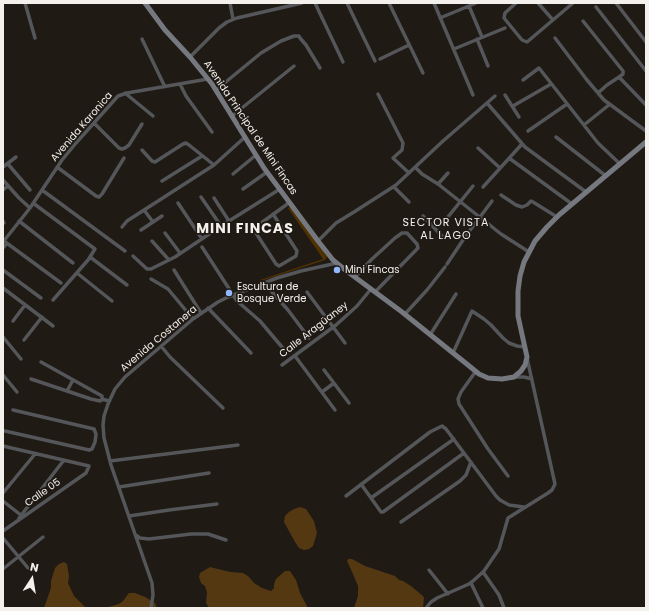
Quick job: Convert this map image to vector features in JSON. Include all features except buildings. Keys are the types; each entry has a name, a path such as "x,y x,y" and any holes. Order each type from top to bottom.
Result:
{"street":[{"path":"25,3 36,38"},
{"name":"Avenida Principal de Mini Fincas","path":"145,3 165,30 208,79 267,172 336,263 483,376 495,379 514,377"},
{"path":"230,3 234,20"},
{"path":"190,57 227,22 302,3"},
{"path":"315,3 343,62"},
{"path":"347,3 375,61"},
{"path":"389,3 422,73"},
{"path":"434,3 473,95"},
{"path":"440,18 476,3"},
{"path":"516,3 505,13 504,18 526,42 529,42 573,3"},
{"path":"538,3 554,20"},
{"path":"616,3 646,42"},
{"path":"469,6 482,37"},
{"path":"596,7 646,71"},
{"path":"584,21 623,72 620,77 598,93"},
{"path":"454,49 505,28"},
{"path":"216,90 261,53 277,43 294,36 299,36 320,68"},
{"path":"555,38 604,100 646,131"},
{"path":"142,39 165,87"},
{"path":"477,39 488,66"},
{"path":"380,59 409,45"},
{"path":"232,116 294,66"},
{"path":"523,80 539,68 598,143 620,164"},
{"path":"620,77 646,105"},
{"name":"Avenida Karonica","path":"3,248 5,242 19,221 30,208 57,167 76,143 116,99 125,94 208,79"},
{"path":"180,84 186,96 212,132"},
{"path":"513,106 551,84"},
{"path":"125,94 153,116"},
{"path":"378,94 403,143 402,150 393,158 409,173"},
{"path":"505,94 519,117"},
{"path":"318,241 336,222 394,187 443,141 495,96"},
{"path":"487,103 522,144 586,192"},
{"path":"528,131 567,104"},
{"path":"584,125 610,104"},
{"path":"94,123 119,148 122,149 128,145 142,124"},
{"path":"122,227 127,221 214,165 245,137"},
{"path":"556,137 606,176"},
{"path":"426,608 431,602 471,583 483,572 499,549 508,518 548,494 555,484 518,316 517,296 521,272 529,252 541,234 557,217 646,142"},
{"path":"142,150 155,162 186,143 214,165"},
{"path":"483,187 522,144"},
{"path":"478,148 500,168"},
{"path":"233,174 256,155"},
{"path":"162,181 202,156"},
{"path":"3,167 16,157"},
{"path":"57,167 99,197 124,158"},
{"path":"510,158 572,204"},
{"path":"8,164 30,190"},
{"path":"415,167 422,174 438,184 501,234 529,252"},
{"path":"243,189 267,172"},
{"path":"438,184 448,173"},
{"path":"3,180 30,208"},
{"path":"3,190 8,186"},
{"path":"443,223 473,186"},
{"path":"394,187 408,202"},
{"path":"133,256 145,268 149,269 155,267 169,260 280,189"},
{"path":"42,190 125,251"},
{"path":"501,195 519,206 525,206 530,202 533,202 557,217"},
{"path":"201,197 221,226"},
{"path":"214,198 229,221"},
{"path":"404,314 427,290 492,201"},
{"path":"273,214 297,251 296,256 279,266 276,264 254,230 257,226 273,214 289,202"},
{"path":"33,203 94,248 94,251 90,257 53,300"},
{"path":"178,203 202,239"},
{"path":"144,210 153,222"},
{"path":"141,230 162,216"},
{"path":"423,216 442,236"},
{"path":"19,221 73,263"},
{"path":"165,233 180,253"},
{"name":"Calle Aragüaney","path":"282,365 333,327 357,306 418,248 417,244 407,233 402,233 372,259 355,277"},
{"path":"152,241 169,260"},
{"path":"5,242 61,283"},
{"path":"202,247 239,304 260,321 287,353"},
{"path":"90,257 127,285"},
{"name":"Avenida Costanera","path":"151,608 153,588 110,461 104,438 103,421 105,411 115,389 121,381 201,313 218,302 267,282 301,271 336,263"},
{"path":"3,270 41,298"},
{"path":"174,270 201,313"},
{"path":"76,273 112,301"},
{"path":"150,279 168,289 194,319"},
{"path":"267,282 272,292 309,338"},
{"path":"3,288 53,326"},
{"path":"307,292 345,343"},
{"path":"430,334 456,294"},
{"path":"13,321 25,305"},
{"path":"208,308 251,353"},
{"path":"453,353 472,311 491,325 509,343 525,347"},
{"path":"24,340 42,317"},
{"path":"3,337 21,359"},
{"path":"162,346 170,357 223,408"},
{"path":"295,356 335,410"},
{"path":"514,377 524,367 527,357"},
{"path":"41,362 102,396 102,399 109,401"},
{"path":"324,370 349,403"},
{"path":"476,371 461,392 458,399 459,404 488,449 508,476"},
{"path":"3,375 18,392"},
{"path":"514,377 532,379"},
{"path":"31,379 96,401 100,402 102,399"},
{"path":"67,391 73,380"},
{"path":"322,392 334,383"},
{"path":"6,431 89,450 92,449 96,440 94,429 12,410"},
{"path":"346,496 435,429 443,427 454,439 500,500 509,505 526,507"},
{"path":"96,440 104,438"},
{"path":"371,498 454,439"},
{"path":"110,461 238,445"},
{"path":"3,446 64,460 22,516 3,501"},
{"path":"361,484 381,512 383,512 464,453"},
{"path":"3,492 36,454"},
{"name":"Calle 05","path":"3,531 22,516 86,473 89,466 64,460"},
{"path":"401,522 460,481 466,475 471,462"},
{"path":"119,487 209,473"},
{"path":"129,516 217,504"},
{"path":"135,534 140,538 149,539 191,534 208,534 226,540"},
{"path":"3,569 44,537"},
{"path":"3,538 28,568"},
{"path":"429,570 448,594"},
{"path":"483,572 499,595 504,608"},
{"path":"471,583 483,608"}],"shaded area":[{"path":"290,207 327,257 325,260 261,281 260,280 323,259 288,208"},
{"path":"300,507 306,509 314,521 317,533 313,546 304,550 299,548 284,522 285,516 289,512"},
{"path":"348,559 352,559 365,566 395,576 399,580 411,586 423,596 423,608 354,608 358,596 358,586 347,561"},
{"path":"64,562 67,564 69,576 68,583 74,596 86,608 44,608 51,588 51,581 55,568"},
{"path":"210,567 230,572 243,573 254,583 271,591 274,588 276,579 285,571 290,571 296,580 300,593 308,608 209,608 206,603 207,593 205,586 201,583 199,577 200,573"},
{"path":"129,593 135,593 145,597 155,603 157,608 105,608 119,604"}],"place":[{"name":"Mini Fincas","path":"337,270"},
{"name":"Escultura de Bosque Verde","path":"229,293"}],"district":[{"name":"MINI FINCAS","path":"245,229"},
{"name":"SECTOR VISTA AL LAGO","path":"446,229"}]}
